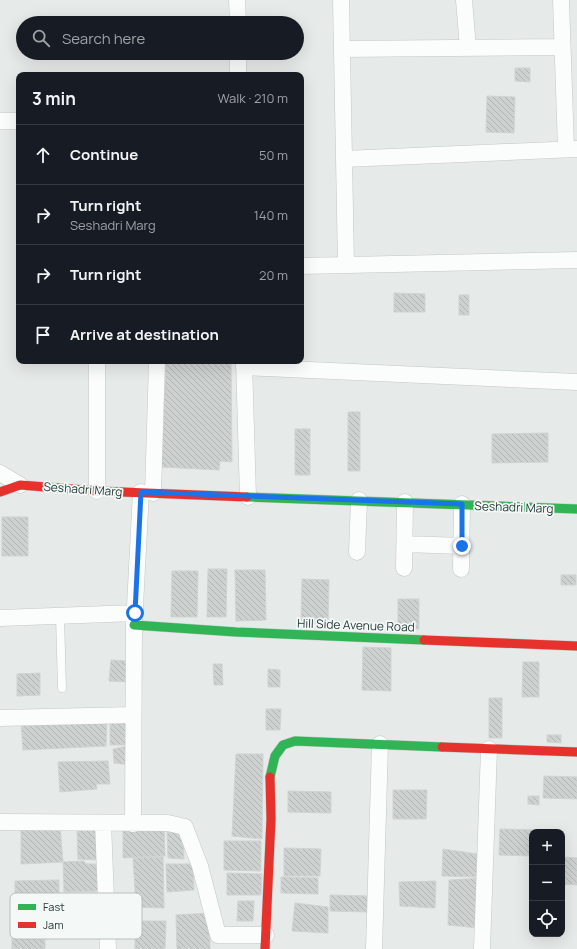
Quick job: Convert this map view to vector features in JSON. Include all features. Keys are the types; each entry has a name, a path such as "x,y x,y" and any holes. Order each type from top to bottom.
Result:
{"street":[{"path":"237,0 238,16"},
{"path":"341,0 346,265"},
{"path":"464,0 468,48"},
{"path":"344,159 572,149 562,47 561,0"},
{"path":"342,49 562,47"},
{"path":"238,60 238,72"},
{"path":"0,121 16,121"},
{"path":"304,266 577,260"},
{"path":"97,491 98,364"},
{"path":"133,824 134,619 147,493 157,364"},
{"path":"248,497 244,364 577,382"},
{"name":"Seshadri Marg","path":"0,473 20,485"},
{"name":"Seshadri Marg","path":"0,492 20,485 97,491 577,509"},
{"path":"357,552 359,500"},
{"path":"404,568 405,502"},
{"path":"461,569 462,504"},
{"path":"405,544 462,546"},
{"path":"0,618 60,616 134,619"},
{"name":"Hill Side Avenue Road","path":"134,619 236,632 577,646"},
{"path":"0,718 134,714"},
{"path":"0,822 133,824 168,823 184,827 200,866 218,942 265,942 271,819 270,773 275,756 283,745 295,741 577,752"},
{"path":"374,949 380,744"},
{"path":"482,949 489,749"},
{"path":"103,823 106,893"},
{"path":"108,939 108,949"}],"lane":[{"path":"60,616 62,688"}],"building":[{"path":"515,68 530,68 530,82 515,81"},
{"path":"487,96 515,97 514,133 486,132"},
{"path":"394,293 425,294 425,312 394,312"},
{"path":"459,295 469,295 469,315 459,315"},
{"path":"166,364 231,364 232,462 220,461 219,470 161,467"},
{"path":"348,412 360,412 360,471 348,471"},
{"path":"295,429 310,429 310,475 295,475"},
{"path":"548,433 548,462 492,463 492,434"},
{"path":"2,517 28,517 28,556 2,556"},
{"path":"208,569 227,569 226,617 207,617"},
{"path":"235,570 265,570 266,620 236,621"},
{"path":"172,571 198,571 197,617 171,617"},
{"path":"561,575 576,575 576,585 561,585"},
{"path":"302,579 329,580 328,624 301,623"},
{"path":"398,599 419,599 419,629 398,629"},
{"path":"363,647 391,648 391,691 362,690"},
{"path":"111,660 129,661 130,682 109,681"},
{"path":"523,662 539,662 539,697 522,697"},
{"path":"213,664 222,664 223,685 214,685"},
{"path":"268,669 280,670 280,687 268,687"},
{"path":"40,673 40,695 17,696 17,674"},
{"path":"489,698 502,698 502,738 489,738"},
{"path":"266,709 281,709 280,730 266,730"},
{"path":"107,717 106,746 23,750 21,723"},
{"path":"110,721 133,721 133,745 110,745"},
{"path":"547,735 561,735 561,743 547,742"},
{"path":"133,745 129,765 114,763 113,749"},
{"path":"236,754 263,754 262,839 232,836"},
{"path":"108,761 110,784 96,784 97,789 60,792 58,762"},
{"path":"544,776 577,777 577,799 543,798"},
{"path":"393,790 427,790 426,819 393,819"},
{"path":"288,791 331,792 331,813 288,812"},
{"path":"528,796 539,796 539,805 528,804"},
{"path":"21,826 60,826 63,862 21,864"},
{"path":"123,826 164,826 165,856 123,858"},
{"path":"167,829 183,830 184,859 168,858"},
{"path":"500,829 529,830 529,856 499,855"},
{"path":"77,830 97,830 99,860 78,859"},
{"path":"224,841 261,841 261,871 224,870"},
{"path":"284,848 321,849 320,876 284,876"},
{"path":"443,849 477,854 477,877 442,876"},
{"path":"163,857 164,908 142,907 142,893 135,893 133,858"},
{"path":"565,857 577,858 577,885 565,884"},
{"path":"84,861 86,864 100,864 100,891 64,892 63,862"},
{"path":"166,864 193,864 194,890 167,892"},
{"path":"227,873 262,874 261,895 227,895"},
{"path":"281,877 318,878 318,894 281,893"},
{"path":"480,878 478,928 448,925 449,880"},
{"path":"59,880 59,893 15,893 15,881"},
{"path":"436,881 435,908 400,906 399,882"},
{"path":"330,895 369,896 369,912 330,911"},
{"path":"238,901 254,901 253,921 237,921"},
{"path":"295,903 328,907 328,933 292,931"},
{"path":"210,913 210,949 177,949 176,915"},
{"path":"142,921 166,921 165,949 135,949 135,939 142,939"},
{"path":"12,939 45,939 45,949 12,949"}],"traffic: fast":[{"path":"247,497 577,509"},
{"path":"134,625 236,632 424,640"},
{"path":"270,777 275,756 283,745 295,741 442,747"}],"traffic: jam":[{"path":"0,492 20,485 97,491 247,497"},
{"path":"424,640 577,646"},
{"path":"442,747 577,752"},
{"path":"265,949 271,819 270,777"}],"route":[{"path":"135,613 141,492 462,504 462,546"}]}
